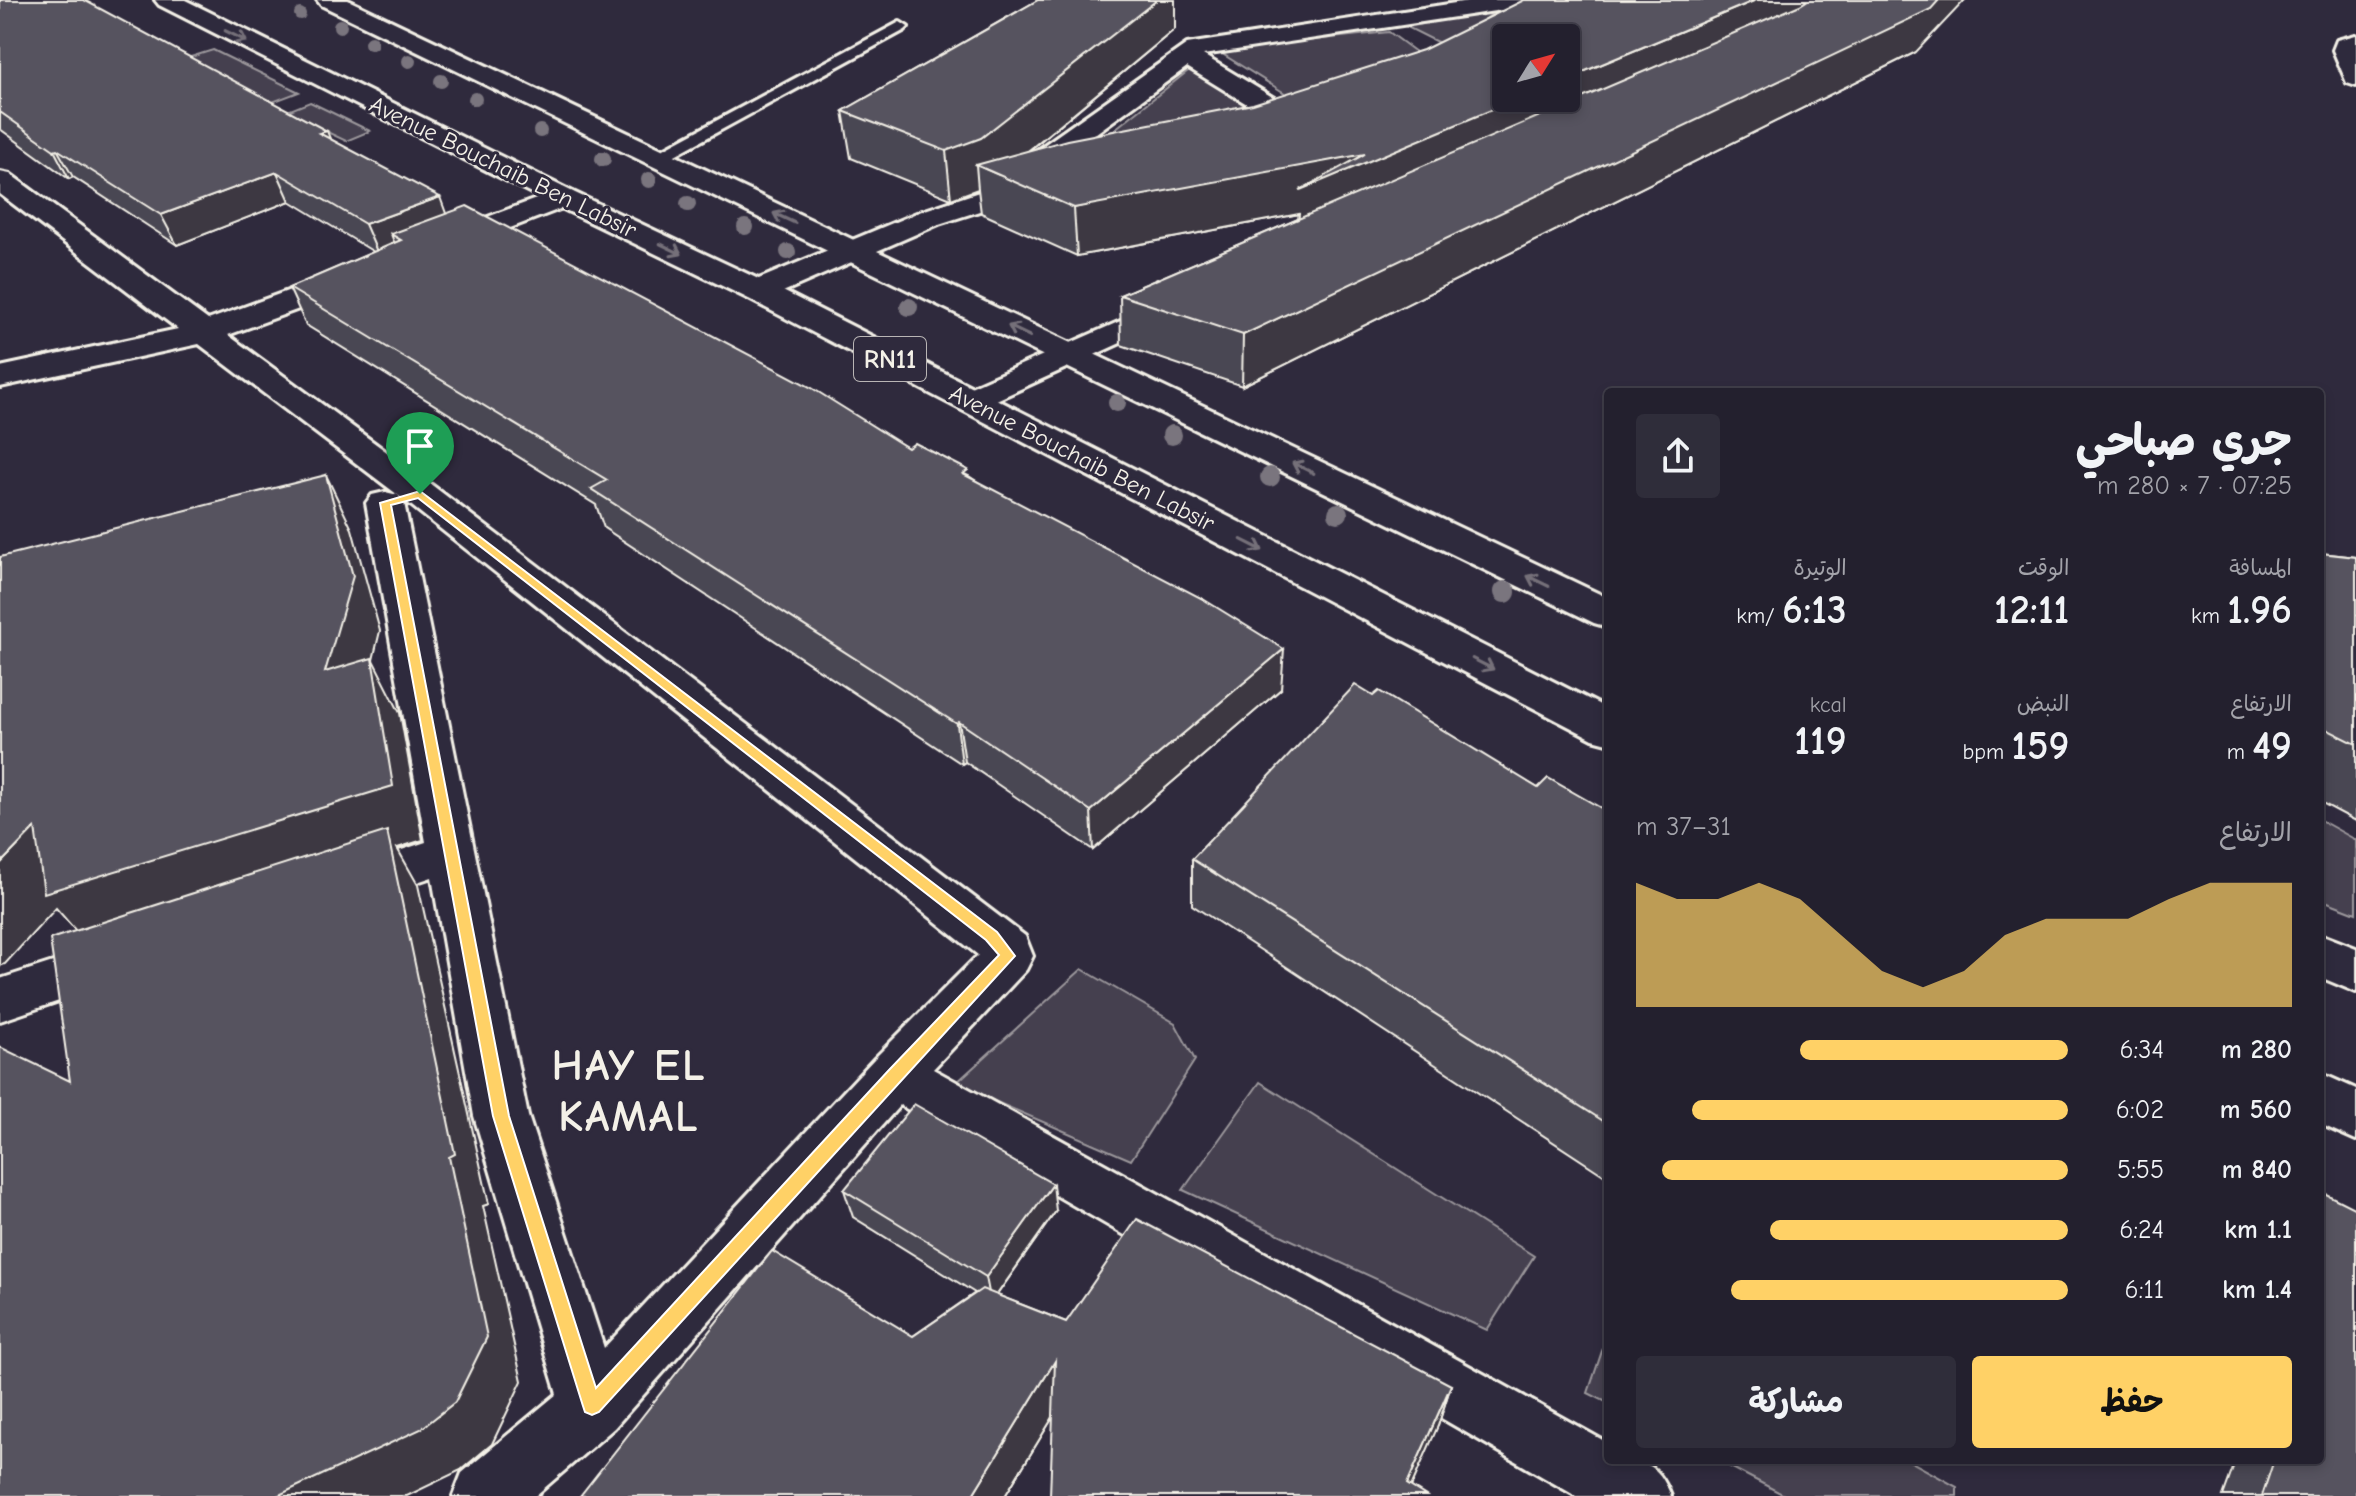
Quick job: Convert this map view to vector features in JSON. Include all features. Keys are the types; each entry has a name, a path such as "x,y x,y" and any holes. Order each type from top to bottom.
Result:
{"street":[{"name":"Avenue Bouchaib Ben Labsir","path":"167,0 563,198 758,291 1604,726"},
{"path":"329,0 1604,612"},
{"path":"992,195 1184,55 1210,45 1522,0"},
{"path":"1515,24 1543,0"},
{"path":"1377,21 1415,42"},
{"path":"2356,42 2346,45 2345,50 2356,78"},
{"path":"1184,55 1290,119"},
{"path":"1253,129 1320,108"},
{"path":"0,180 204,333 387,503 1007,950 1008,956 894,1074 592,1406 485,1496"},
{"path":"758,291 851,250 992,195 1054,180"},
{"path":"420,253 563,198"},
{"path":"0,221 37,209"},
{"path":"0,377 204,333 377,269"},
{"path":"969,400 1197,296"},
{"path":"387,503 501,1116 592,1406"},
{"path":"316,897 451,852"},
{"path":"0,1000 150,951"},
{"path":"2324,956 2356,971"},
{"path":"894,1074 1638,1496"},
{"path":"2324,1099 2356,1116"}],"lane":[{"path":"656,158 900,27"}],"shaded area":[{"path":"1497,10 1449,48 1407,27"},
{"path":"1389,32 1420,55 1299,102 1216,50"},
{"path":"213,50 299,92 270,103 181,60"},
{"path":"1193,67 1260,117 1081,156"},
{"path":"310,102 370,131 346,141 285,112"},
{"path":"2324,822 2356,840 2356,913 2324,901"},
{"path":"1082,969 1175,1023 1195,1060 1131,1160 955,1084"},
{"path":"1260,1082 1534,1256 1487,1330 1183,1190"},
{"path":"1604,1345 1604,1401 1588,1393"},
{"path":"1725,1464 1915,1464 1957,1487 1957,1496 1786,1496"}],"building":[{"path":"0,0 84,0 327,131 319,133 440,197 365,224 277,172 161,215 57,149 54,150 0,112"},
{"path":"1038,0 1157,0 981,138 946,151 843,111"},
{"path":"1524,0 1756,0 1580,73 1580,24 1492,24 1492,110 1300,190 1365,154 1074,208 976,165 1067,140 1253,104 1423,50"},
{"path":"1808,0 1939,0 1931,9 1243,335 1120,295 1549,112 1580,112 1580,99"},
{"path":"467,206 812,388 908,448 915,443 968,470 963,474 1203,599 1284,649 1091,811 959,722 957,724 591,489 607,480 289,288 401,240 391,234"},
{"path":"326,475 353,576 325,672 372,658 393,786 44,893 35,828 0,864 0,557"},
{"path":"2324,553 2356,557 2356,744 2324,728"},
{"path":"1355,685 1373,696 1379,691 1538,788 1548,778 1604,810 1604,1121 1192,859"},
{"path":"387,831 455,1154 449,1157 487,1337 455,1402 421,1429 277,1496 0,1496 0,1047 70,1081 50,939"},
{"path":"914,1104 1053,1184 986,1277 844,1190"},
{"path":"2324,1193 2356,1209 2356,1496 2262,1496 2273,1464 2324,1464"},
{"path":"1137,1219 1451,1385 1407,1484 1426,1496 1050,1496 1055,1361 972,1496 580,1496 772,1251 913,1336 982,1289 1066,1322"}],"district":[{"name":"HAY EL KAMAL","path":"629,1090"}],"route":[{"path":"420,494 1007,950 1008,956 894,1074 592,1406 501,1116 385,503 420,494"}]}
